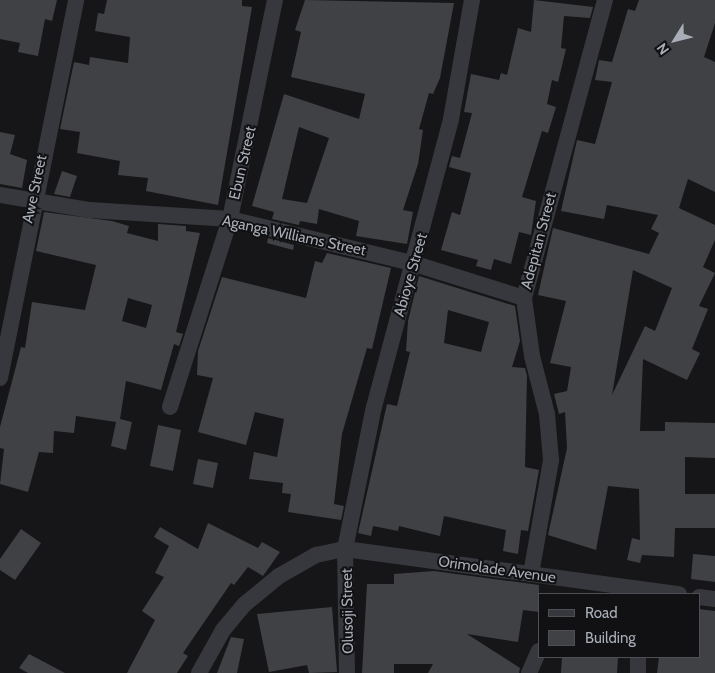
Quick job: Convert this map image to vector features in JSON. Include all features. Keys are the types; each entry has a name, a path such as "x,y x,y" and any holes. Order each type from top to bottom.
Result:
{"street":[{"name":"Awe Street","path":"0,378 32,200 76,0"},
{"name":"Ebun Street","path":"170,407 230,220 275,0"},
{"name":"Abioye Street","path":"345,549 374,407 451,119 472,0"},
{"name":"Adepitan Street","path":"531,574 551,460 547,414 532,356 524,298 605,0"},
{"name":"Aganga Williams Street","path":"0,195 138,215 230,220 412,263 524,298"},
{"name":"Orimolade Avenue","path":"199,673 223,630 252,599 279,576 316,555 345,549 531,574 567,587 659,593"},
{"name":"Olusoji Street","path":"345,549 347,673"},
{"path":"700,597 715,599"},
{"path":"529,673 538,653"},
{"path":"638,658 638,673"}],"building":[{"path":"0,0 57,0 52,21 45,19 38,56 18,52 20,43 0,39"},
{"path":"107,0 242,0 242,6 252,7 218,205 146,191 148,178 118,175 120,161 77,153 80,132 60,129 74,62 89,65 90,57 128,63 130,37 95,31 98,13 104,14"},
{"path":"305,0 454,3 440,78 433,94 429,93 419,129 423,130 418,164 403,210 413,212 407,244 356,236 359,221 319,209 317,224 300,221 299,225 272,219 274,212 252,206 284,94 359,119 365,94 291,77 301,32 295,30","holes":["299,127 329,138 307,203 282,199"]},
{"path":"534,0 593,7 590,18 564,16 561,48 566,49 558,82 552,80 547,104 556,107 548,133 542,131 522,197 536,201 531,235 519,232 511,264 494,259 491,270 476,266 478,260 441,250 452,212 460,215 471,173 449,167 452,156 460,158 472,113 464,112 471,74 499,80 501,73 507,75 518,28 531,32"},
{"path":"639,0 715,0 715,23 704,57 715,62 715,192 688,179 679,208 715,225 715,240 703,267 715,273 699,306 708,309 692,349 700,353 687,380 643,359 640,431 665,431 665,422 715,423 715,458 685,457 685,494 715,494 715,528 675,528 674,557 642,555 640,563 627,560 632,538 640,540 639,489 608,486 596,550 548,535 567,448 565,412 559,414 554,394 567,391 571,367 550,363 566,301 538,295 553,228 649,254 659,233 651,229 658,215 607,205 604,219 561,211 577,140 595,144 612,82 595,80 599,60 612,62 628,9 635,11","holes":["633,270 672,288 655,331 645,326 612,395"]},
{"path":"0,132 15,135 10,154 27,160 22,188 0,184"},
{"path":"62,171 77,176 70,197 54,194"},
{"path":"44,212 112,221 129,226 127,233 158,241 158,224 186,226 186,231 200,233 176,332 183,334 179,346 174,344 161,390 126,381 120,419 132,422 126,450 111,446 116,422 76,416 74,433 54,431 53,453 39,452 28,492 0,484 4,449 0,448 0,427 21,347 25,348 32,302 85,310 96,265 36,251","holes":["128,298 152,305 146,328 122,321"]},
{"path":"268,238 294,245 293,250 267,243"},
{"path":"327,253 391,268 372,349 367,348 342,434 334,504 344,506 341,520 288,512 291,494 282,493 283,483 249,479 254,452 277,457 284,419 255,412 246,445 198,432 213,378 197,375 198,351 222,277 306,298 315,261 322,263"},
{"path":"419,276 515,306 520,341 512,367 525,368 527,376 525,467 539,470 528,531 521,530 518,554 503,551 506,530 444,516 440,536 399,526 398,531 373,526 371,536 358,533 387,404 397,406 410,352 406,351 408,321","holes":["448,310 489,322 481,352 444,343"]},
{"path":"158,425 181,430 173,471 150,466"},
{"path":"198,459 218,463 213,488 193,484"},
{"path":"208,523 258,548 262,542 280,552 263,576 248,567 234,585 231,583 183,653 188,656 177,673 127,673 155,620 142,611 164,577 155,573 169,546 154,537 160,527 198,549"},
{"path":"21,529 41,543 15,580 0,570 0,559"},
{"path":"693,554 715,556 715,582 691,579"},
{"path":"434,571 539,585 538,612 523,610 518,642 467,634 520,668 519,673 428,673 433,664 394,664 394,673 362,673 367,584 394,584 394,574"},
{"path":"332,607 337,672 309,673 307,665 269,672 257,614"},
{"path":"700,609 715,611 715,673 657,673 659,658 700,658"},
{"path":"231,637 244,639 237,673 217,673"},
{"path":"29,654 65,673 28,673 19,668"},
{"path":"562,658 618,658 617,673 561,673"}]}
